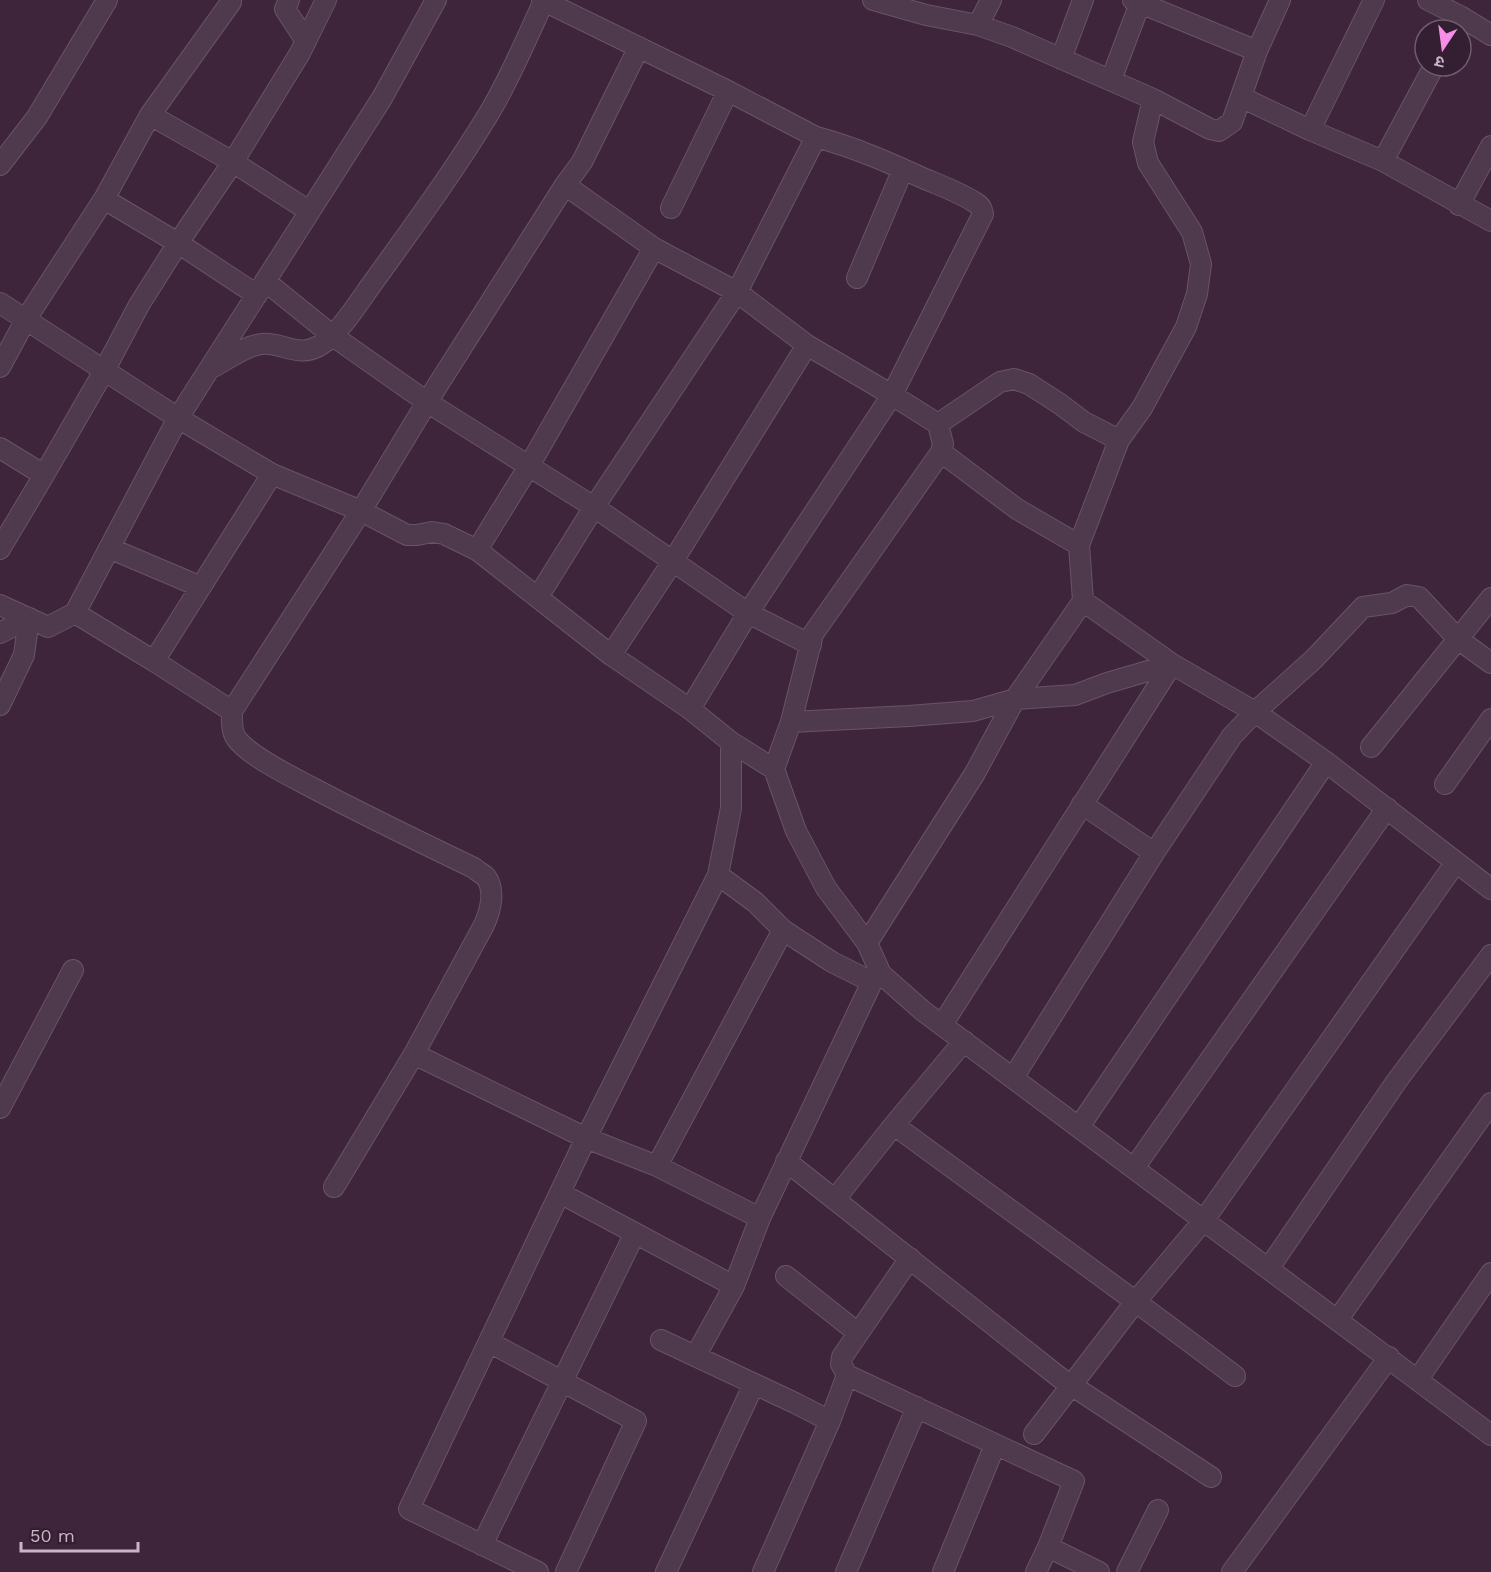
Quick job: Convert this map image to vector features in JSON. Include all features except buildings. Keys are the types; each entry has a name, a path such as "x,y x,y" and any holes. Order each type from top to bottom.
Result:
{"street":[{"path":"0,165 37,117 107,0"},
{"path":"289,0 285,9 306,41"},
{"path":"0,549 104,371 139,305 178,243 234,162 300,53 326,0"},
{"path":"210,368 258,344 309,351 333,336 426,209 488,115 507,80 543,0 728,90 816,137 903,169 976,203 981,207 983,214 892,395 748,613 690,709"},
{"path":"873,0 926,15 978,25 1012,37 1153,99 1210,129 1219,131 1232,123 1257,51 1280,0"},
{"path":"978,25 991,0"},
{"path":"1061,59 1083,0"},
{"path":"1310,130 1374,0"},
{"path":"1428,0 1450,18"},
{"path":"0,605 48,627 75,613 178,418 382,98 435,1"},
{"path":"0,367 26,320 104,199 150,115 231,2"},
{"path":"1110,80 1136,2 1257,51"},
{"path":"1473,29 1491,35"},
{"path":"334,1187 414,1054 489,914 490,891 486,877 474,868 387,827 287,774 247,749 235,736 232,711 361,511 427,402 565,185 582,162 639,47"},
{"path":"1383,161 1428,78"},
{"path":"671,208 728,90"},
{"path":"1241,97 1383,161 1491,221"},
{"path":"867,943 975,773 1015,699 1083,601 1079,545 1119,440 1142,408 1186,327 1197,294 1201,264 1192,232 1148,163 1143,142 1153,99"},
{"path":"150,115 234,162 309,211"},
{"path":"538,597 594,507 737,292 816,137"},
{"path":"1459,205 1491,146"},
{"path":"857,278 903,169"},
{"path":"565,185 654,248 737,292 807,345 938,424 943,444 941,452 813,634 792,722 774,769"},
{"path":"104,199 261,288 427,402 594,507 748,613 811,645"},
{"path":"477,550 529,466 654,248"},
{"path":"0,303 178,418 272,474 361,511 407,535 432,532 444,534 477,550 611,655 690,709 731,742 774,769 796,831 826,888 867,943 876,978 786,1161 760,1218 734,1286 696,1355"},
{"path":"611,655 673,561 807,345"},
{"path":"938,424 1000,382 1014,379 1029,384 1084,422 1119,440"},
{"path":"0,448 44,475"},
{"path":"941,452 1017,509 1079,545"},
{"path":"154,662 272,474"},
{"path":"110,548 201,587"},
{"path":"1013,1078 1154,852 1233,736 1255,712 1314,659 1363,607 1392,603 1407,595 1419,597 1458,639 1491,663"},
{"path":"1371,747 1491,598"},
{"path":"1083,601 1172,664 1255,712 1326,762 1491,889"},
{"path":"75,613 232,711"},
{"path":"0,633 29,618"},
{"path":"0,705 24,655 29,618"},
{"path":"792,722 973,711 1015,699 1075,695 1172,664"},
{"path":"942,1025 1172,664"},
{"path":"1445,784 1491,719"},
{"path":"538,1572 409,1509 586,1138 718,875 731,808 731,742"},
{"path":"1078,1127 1326,762"},
{"path":"1082,804 1154,852"},
{"path":"1134,1168 1387,808"},
{"path":"1034,1434 1136,1300 1204,1220 1456,862"},
{"path":"718,875 755,902 783,930 832,963 876,978 923,1011 1418,1379 1488,1426"},
{"path":"657,1166 783,930"},
{"path":"1269,1268 1396,1082 1491,955"},
{"path":"0,1108 73,970"},
{"path":"835,1199 964,1041"},
{"path":"414,1054 586,1138 657,1166 760,1218"},
{"path":"1338,1319 1491,1103"},
{"path":"894,1125 1136,1300 1235,1376"},
{"path":"786,1161 1071,1385 1211,1477"},
{"path":"560,1193 734,1286"},
{"path":"482,1545 634,1233"},
{"path":"910,1258 842,1357 841,1364 847,1374 1074,1481 1036,1572"},
{"path":"1418,1379 1491,1273"},
{"path":"786,1276 858,1333"},
{"path":"661,1340 830,1421"},
{"path":"489,1342 636,1421 566,1572"},
{"path":"1232,1572 1389,1357"},
{"path":"763,1572 830,1421 847,1374"},
{"path":"666,1572 754,1384"},
{"path":"846,1572 917,1407"},
{"path":"943,1572 995,1445"},
{"path":"1127,1572 1158,1510"},
{"path":"1048,1547 1099,1572"}]}
